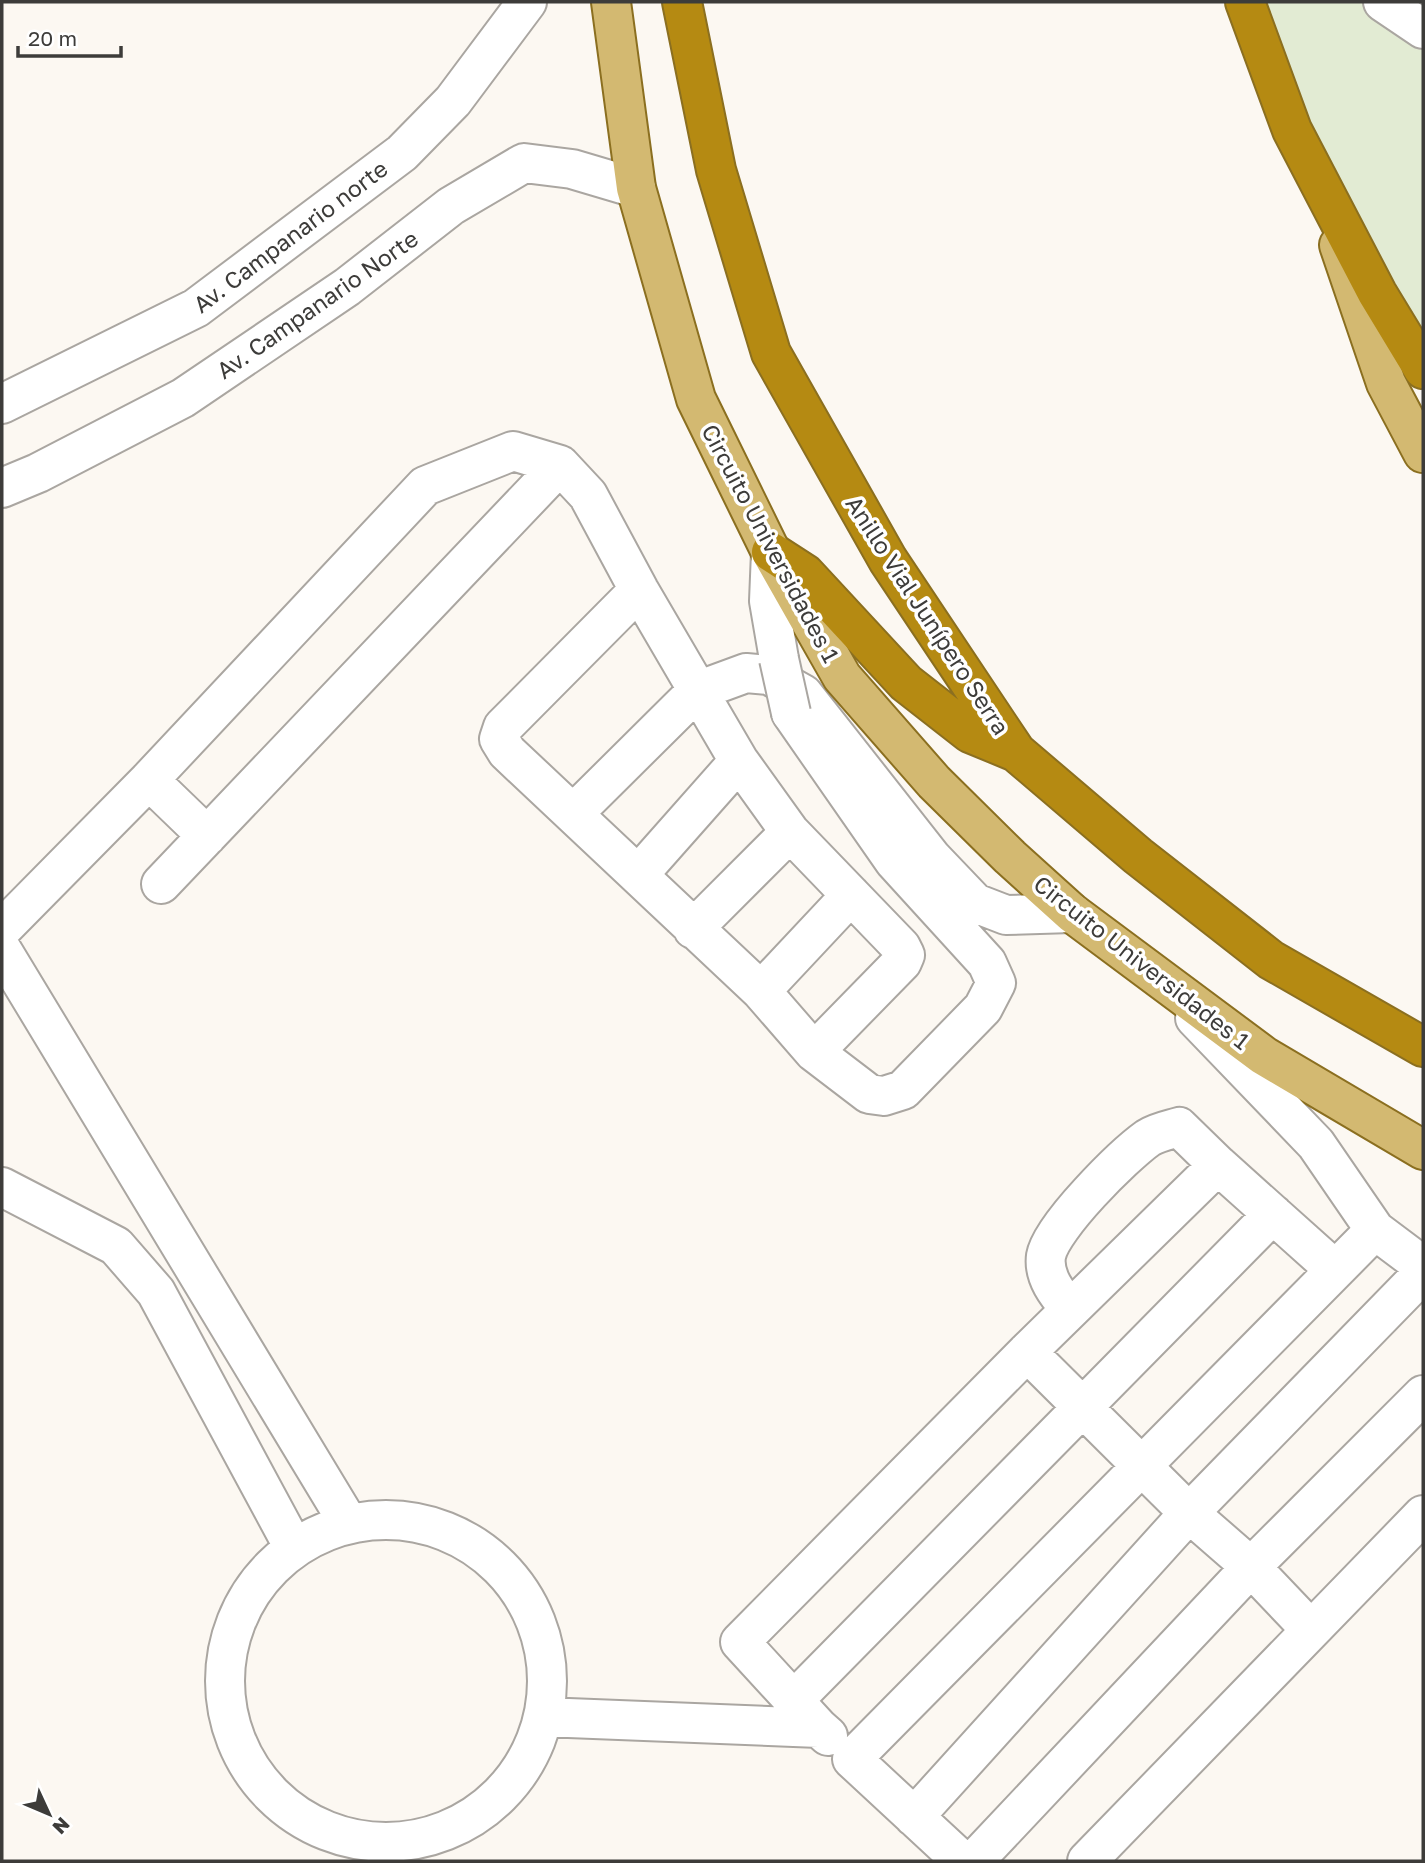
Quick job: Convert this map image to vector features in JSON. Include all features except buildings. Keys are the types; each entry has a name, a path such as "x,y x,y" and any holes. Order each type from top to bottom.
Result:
{"highway":[{"name":"Anillo Vial Junípero Serra","path":"682,2 716,170 771,353 888,560 1016,752 1138,856 1271,960 1423,1047"},
{"path":"1245,2 1292,130 1377,293 1423,369"},
{"path":"771,552 805,574 906,683 970,733 1016,752"}],"main road":[{"name":"Circuito Universidades 1","path":"611,2 636,188 696,399 771,552 842,677 934,782 1072,913 1264,1056 1423,1150"},
{"path":"1317,177 1385,383 1423,453"}],"street":[{"name":"Av. Campanario norte","path":"2,404 196,309 402,153 453,100 527,2"},
{"path":"1383,2 1423,29"},
{"name":"Av. Campanario Norte","path":"2,488 37,473 183,398 347,286 451,206 524,163 572,169 636,188"},
{"path":"2,929 149,780 425,486 513,451 559,464 588,495 639,590 739,761 790,832 901,947 905,955 902,962 814,1052"},
{"path":"161,884 559,464"},
{"path":"639,590 503,727 499,739 507,752 639,874 692,929 761,991 814,1052 869,1094 884,1096 904,1090 983,1008 996,983 988,963 894,861 791,713 769,601 771,552"},
{"path":"573,814 697,691 746,673 769,675 803,694 932,858 975,902 1006,915 1072,913"},
{"path":"639,874 739,761"},
{"path":"149,780 207,836"},
{"path":"692,929 790,832"},
{"path":"761,991 852,895"},
{"path":"2,950 349,1524"},
{"path":"1153,974 1317,1144 1375,1230 1423,1266"},
{"path":"1070,1309 1052,1286 1046,1257 1058,1230 1119,1162 1151,1136 1179,1127 1334,1269"},
{"path":"962,1861 819,1728 740,1642 1070,1309 1218,1165"},
{"path":"2,1187 116,1246 156,1292 294,1548"},
{"path":"793,1701 1273,1214"},
{"path":"852,1759 1375,1230"},
{"path":"914,1817 1189,1513 1423,1273"},
{"path":"1027,1352 1143,1464 1189,1513 1251,1567 1311,1630"},
{"path":"974,1861 1251,1567 1423,1395"},
{"path":"1087,1861 1423,1515"},
{"path":"378,1520 408,1521 437,1527 464,1539 489,1556 510,1577 527,1601 539,1629 546,1658 547,1687 543,1717 534,1745 519,1772 500,1794 477,1813 433,1835 394,1842 364,1841 335,1834 307,1822 283,1806 262,1785 233,1733 226,1704 225,1675 229,1645 239,1617 253,1591 272,1568 294,1548 320,1534 349,1524 378,1520"},
{"path":"543,1717 819,1728"}],"green space":[{"path":"1245,2 1383,2 1423,29 1423,369"}]}
